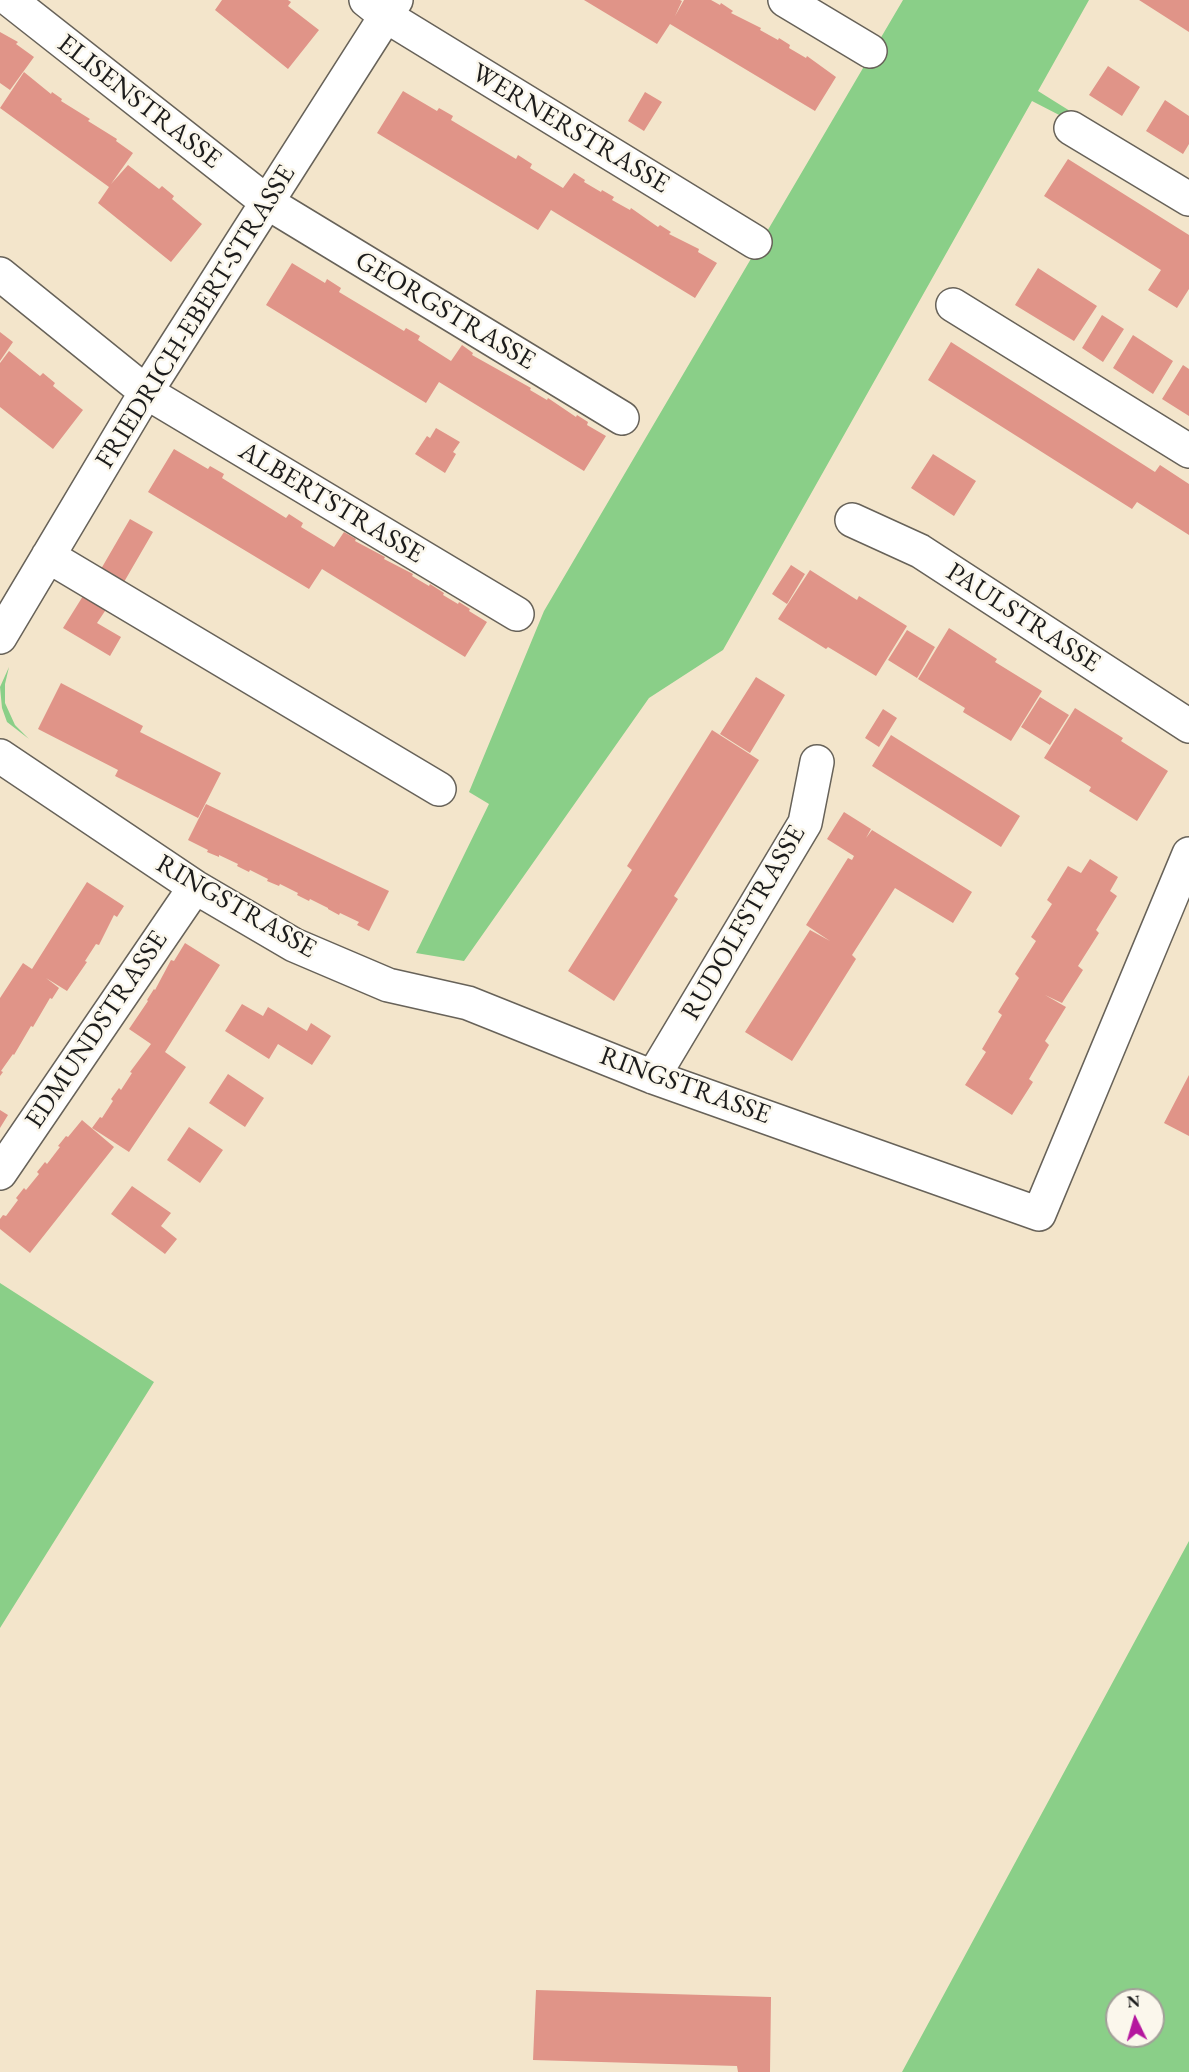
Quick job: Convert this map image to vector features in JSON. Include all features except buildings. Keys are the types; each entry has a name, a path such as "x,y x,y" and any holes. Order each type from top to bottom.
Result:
{"street":[{"name":"ELISENSTRASSE","path":"10,0 268,203"},
{"path":"785,0 870,51"},
{"name":"FRIEDRICH-EBERT-STRASSE","path":"0,637 146,392 268,203 383,5"},
{"name":"WERNERSTRASSE","path":"383,5 755,242"},
{"path":"1071,128 1189,199"},
{"name":"GEORGSTRASSE","path":"268,203 622,418"},
{"name":"ALBERTSTRASSE","path":"0,274 146,392 517,614"},
{"path":"953,305 1189,451"},
{"name":"PAULSTRASSE","path":"852,520 920,551 1189,726"},
{"path":"48,556 439,789"},
{"name":"RINGSTRASSE","path":"0,756 195,887 294,945 380,982 468,1003 653,1077 1039,1214 1189,854"},
{"name":"RUDOLFSTRASSE","path":"653,1077 805,823 817,762"},
{"name":"EDMUNDSTRASSE","path":"0,1173 195,887"}],"green space":[{"path":"903,0 1089,0 1038,91 1070,111 1065,118 1032,101 723,650 649,698 464,961 416,953 489,804 469,792 544,611"},
{"path":"9,667 5,684 5,703 15,725 29,739 7,722 2,708 0,687"},
{"path":"0,1283 154,1382 0,1628"},
{"path":"1189,1541 1189,2072 902,2072"}]}
